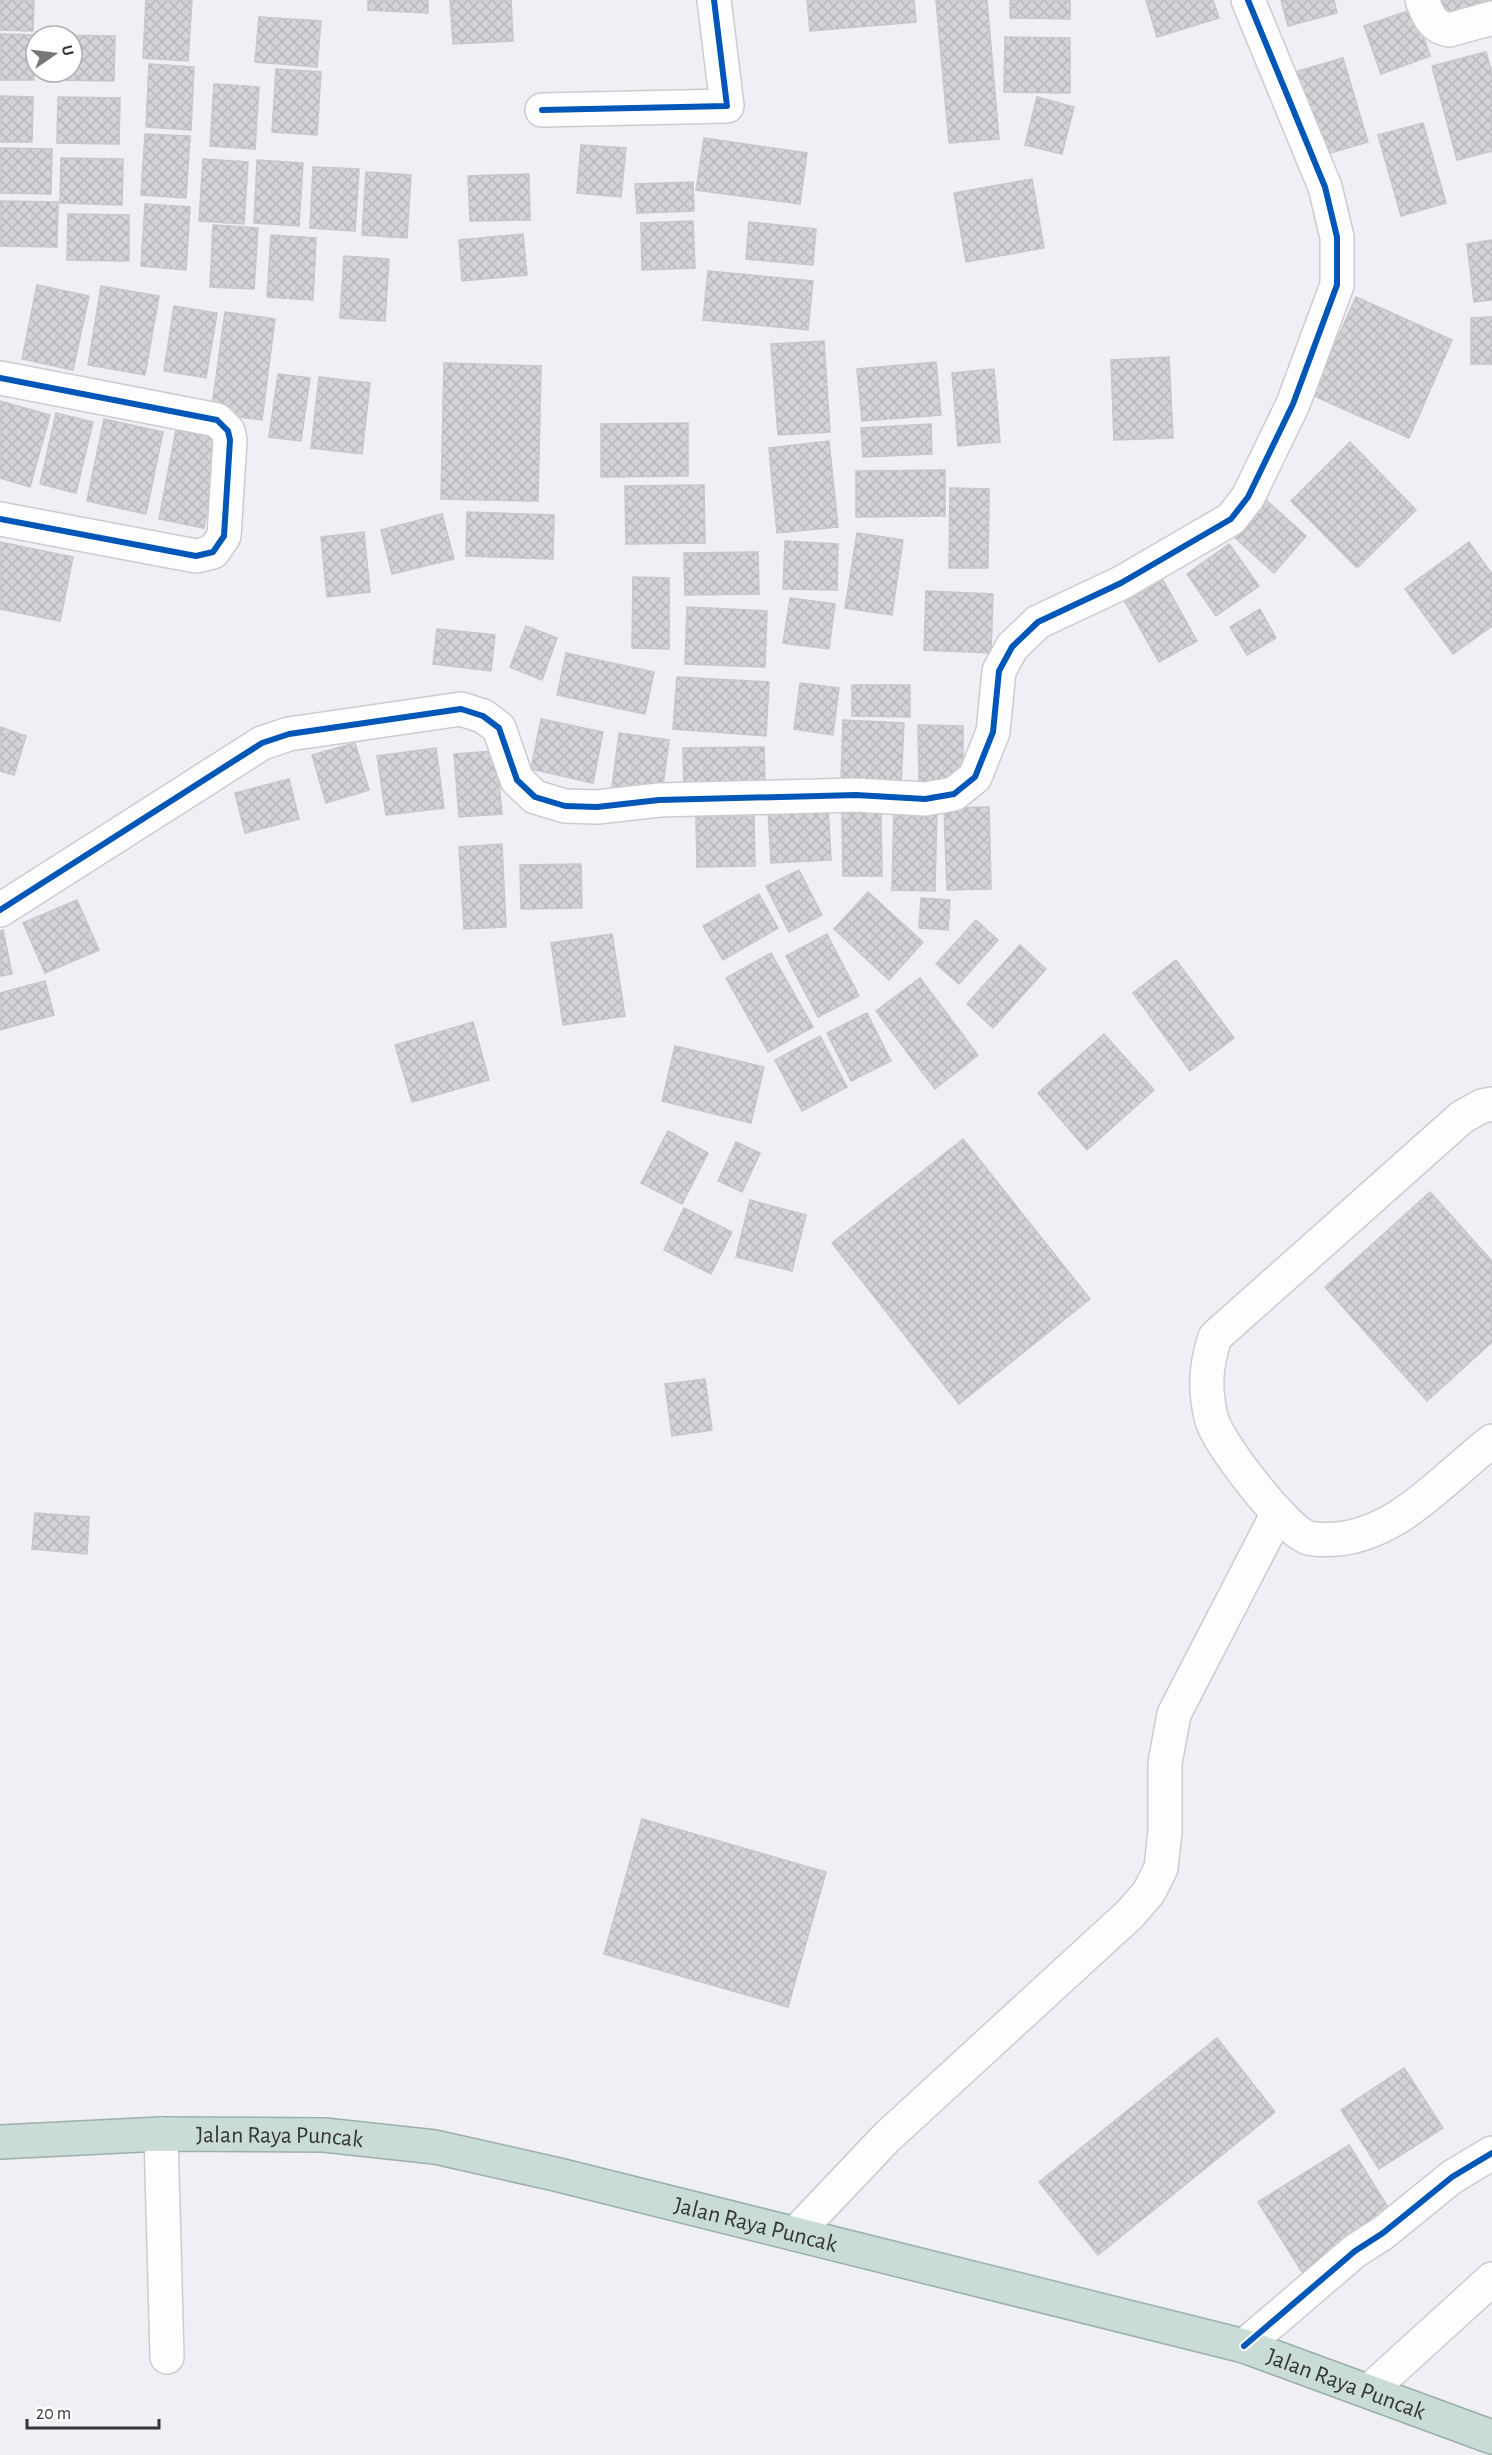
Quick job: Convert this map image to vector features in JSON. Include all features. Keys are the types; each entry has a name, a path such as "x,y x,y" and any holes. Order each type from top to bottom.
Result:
{"highway":[{"name":"Jalan Raya Puncak","path":"0,2142 161,2134 324,2135 435,2146 1244,2346 1492,2437"}],"street":[{"path":"542,110 727,106 714,0"},
{"path":"0,910 262,743 289,734 461,709 483,716 499,728 517,780 536,797 566,806 597,807 659,800 856,795 925,799 954,794 975,777 985,756 993,732 999,671 1012,646 1038,622 1121,583 1231,519 1248,497 1298,393 1337,285 1337,237 1325,187 1248,0"},
{"path":"1422,0 1432,23 1444,29 1449,30 1492,18"},
{"path":"0,378 217,420 228,431 230,440 224,536 213,552 196,556 0,519"},
{"path":"1492,1104 1482,1106 1462,1117 1215,1337 1206,1364 1206,1389 1211,1420 1221,1440 1278,1513 1307,1538 1336,1539 1359,1535 1395,1520 1492,1440"},
{"path":"795,2234 887,2137 1130,1914 1149,1892 1161,1868 1164,1853 1165,1763 1174,1714 1278,1513"},
{"path":"161,2134 167,2357"},
{"path":"1244,2346 1355,2251 1383,2233 1452,2177 1492,2153"},
{"path":"1369,2391 1492,2279"}],"building":[{"path":"0,0 34,0 33,24 24,24 24,31 0,30"},
{"path":"146,0 192,0 188,61 143,58"},
{"path":"368,0 428,0 428,13 368,10"},
{"path":"450,0 511,0 513,41 453,44"},
{"path":"807,0 914,0 916,22 810,31"},
{"path":"936,0 987,0 999,139 949,143"},
{"path":"1010,0 1070,0 1070,19 1010,18"},
{"path":"1146,0 1213,0 1219,18 1157,37"},
{"path":"1281,0 1334,0 1337,13 1288,26"},
{"path":"1433,0 1492,0 1492,9 1437,20"},
{"path":"1414,9 1430,56 1381,74 1364,26"},
{"path":"259,17 321,21 317,67 255,62"},
{"path":"0,34 24,35 24,80 0,80"},
{"path":"84,36 115,36 114,81 84,81"},
{"path":"1005,37 1070,38 1070,93 1004,92"},
{"path":"1486,52 1492,73 1492,151 1457,160 1432,66"},
{"path":"1343,58 1368,142 1320,156 1295,72"},
{"path":"149,64 194,67 191,130 146,127"},
{"path":"276,69 321,72 317,135 272,132"},
{"path":"214,84 259,87 255,149 210,146"},
{"path":"0,96 33,97 32,142 0,142"},
{"path":"58,97 120,98 119,144 57,143"},
{"path":"1037,97 1074,107 1062,154 1025,145"},
{"path":"1423,123 1446,203 1401,216 1378,135"},
{"path":"145,134 190,136 186,198 141,195"},
{"path":"704,138 807,153 800,204 696,190"},
{"path":"581,145 626,148 621,197 577,193"},
{"path":"0,148 52,149 51,194 0,193"},
{"path":"61,158 123,159 122,205 60,203"},
{"path":"203,159 248,162 244,224 199,221"},
{"path":"257,160 303,163 299,226 254,223"},
{"path":"313,167 359,169 355,231 310,228"},
{"path":"366,172 411,175 407,238 362,235"},
{"path":"529,174 530,220 470,221 468,176"},
{"path":"1032,179 1044,248 966,262 954,193"},
{"path":"693,182 694,211 637,213 635,184"},
{"path":"0,201 58,202 57,247 0,246"},
{"path":"145,204 190,207 186,270 141,266"},
{"path":"68,214 129,215 129,261 67,260"},
{"path":"693,221 695,268 642,270 641,223"},
{"path":"749,222 816,229 813,265 746,259"},
{"path":"213,225 258,228 254,289 210,287"},
{"path":"523,234 527,275 462,281 459,240"},
{"path":"271,235 316,238 313,300 267,297"},
{"path":"1492,240 1492,300 1474,302 1467,244"},
{"path":"344,256 389,259 385,321 340,318"},
{"path":"708,271 813,281 808,330 703,320"},
{"path":"37,285 89,296 73,370 22,359"},
{"path":"101,286 159,296 145,375 88,365"},
{"path":"1356,297 1452,340 1409,438 1312,395"},
{"path":"174,306 217,313 206,378 164,371"},
{"path":"225,312 275,319 262,420 211,413"},
{"path":"1492,317 1492,364 1471,364 1471,318"},
{"path":"824,341 830,432 778,435 771,344"},
{"path":"1169,357 1173,438 1114,440 1111,360"},
{"path":"936,362 941,415 862,421 857,369"},
{"path":"444,363 541,366 538,501 441,499"},
{"path":"994,369 1000,442 958,446 952,373"},
{"path":"278,374 310,378 301,441 269,437"},
{"path":"319,377 370,383 362,454 311,448"},
{"path":"0,401 50,415 30,487 0,478"},
{"path":"56,413 93,422 76,493 40,484"},
{"path":"104,419 163,432 146,514 87,501"},
{"path":"688,423 688,476 601,477 601,424"},
{"path":"931,424 932,454 863,457 861,428"},
{"path":"176,430 220,438 204,528 159,519"},
{"path":"829,441 838,527 777,533 769,448"},
{"path":"1350,442 1416,510 1357,568 1291,501"},
{"path":"945,470 945,516 856,517 856,471"},
{"path":"704,485 705,543 626,544 625,486"},
{"path":"950,488 989,489 988,568 949,568"},
{"path":"1264,498 1306,536 1274,573 1232,535"},
{"path":"467,512 554,515 553,559 466,556"},
{"path":"442,514 454,559 392,574 381,530"},
{"path":"364,532 370,592 327,597 321,537"},
{"path":"857,533 903,540 892,615 845,608"},
{"path":"785,541 838,544 837,590 783,589"},
{"path":"0,542 73,557 60,621 0,609"},
{"path":"1469,542 1492,574 1492,626 1453,654 1405,589"},
{"path":"1229,544 1259,586 1216,616 1187,574"},
{"path":"758,552 759,594 685,595 684,553"},
{"path":"633,577 669,578 669,649 632,648"},
{"path":"1163,580 1197,641 1159,662 1125,602"},
{"path":"926,591 993,594 991,653 924,650"},
{"path":"790,598 835,604 829,649 783,643"},
{"path":"687,607 767,611 765,667 685,664"},
{"path":"1260,609 1276,638 1247,655 1230,627"},
{"path":"526,626 557,638 542,680 510,667"},
{"path":"437,629 495,635 491,671 433,664"},
{"path":"566,653 654,672 645,714 557,695"},
{"path":"677,677 769,682 766,736 673,729"},
{"path":"800,683 839,688 833,735 794,729"},
{"path":"852,685 910,685 910,717 852,716"},
{"path":"541,719 603,732 593,783 531,769"},
{"path":"843,720 904,723 901,784 841,781"},
{"path":"918,725 963,726 963,781 919,781"},
{"path":"0,727 26,736 14,775 0,771"},
{"path":"619,733 669,740 662,793 612,787"},
{"path":"355,743 369,790 326,803 312,755"},
{"path":"764,747 765,787 684,788 683,748"},
{"path":"436,748 444,808 386,815 377,756"},
{"path":"496,751 502,814 459,817 454,754"},
{"path":"289,779 299,819 245,833 235,793"},
{"path":"828,806 831,860 771,863 768,809"},
{"path":"894,807 937,808 935,891 892,890"},
{"path":"989,807 991,889 947,890 944,808"},
{"path":"881,812 882,876 843,876 842,813"},
{"path":"754,816 755,866 697,867 696,817"},
{"path":"502,844 506,927 464,929 459,847"},
{"path":"581,864 582,908 521,909 520,865"},
{"path":"799,870 822,915 789,932 766,886"},
{"path":"868,892 923,942 889,980 834,929"},
{"path":"759,894 778,928 723,960 703,926"},
{"path":"921,898 950,900 948,930 919,928"},
{"path":"77,900 99,950 45,973 23,923"},
{"path":"976,920 998,940 959,984 936,964"},
{"path":"3,930 12,974 0,976 0,931"},
{"path":"612,934 625,1016 563,1025 551,943"},
{"path":"827,934 859,996 818,1017 786,956"},
{"path":"1020,945 1046,969 993,1028 967,1004"},
{"path":"771,953 813,1027 768,1052 726,978"},
{"path":"1176,960 1234,1038 1190,1071 1133,993"},
{"path":"920,978 978,1055 935,1089 876,1011"},
{"path":"45,981 54,1015 0,1030 0,993"},
{"path":"867,1013 891,1061 851,1081 827,1033"},
{"path":"473,1022 489,1080 412,1102 395,1045"},
{"path":"1104,1034 1154,1090 1087,1150 1038,1093"},
{"path":"820,1036 847,1087 802,1111 775,1060"},
{"path":"675,1046 764,1067 751,1123 662,1101"},
{"path":"668,1131 708,1153 682,1204 641,1183"},
{"path":"963,1139 1090,1299 959,1404 832,1243"},
{"path":"736,1142 760,1153 742,1192 718,1181"},
{"path":"1430,1192 1492,1261 1492,1342 1427,1401 1325,1287"},
{"path":"750,1200 806,1215 792,1271 736,1257"},
{"path":"684,1208 732,1232 711,1274 664,1250"},
{"path":"705,1379 712,1430 672,1436 665,1384"},
{"path":"35,1513 89,1517 87,1554 32,1549"},
{"path":"642,1819 826,1872 788,2007 604,1954"},
{"path":"1217,2038 1275,2112 1098,2255 1039,2182"},
{"path":"1404,2068 1443,2128 1379,2169 1341,2110"},
{"path":"1349,2145 1393,2215 1302,2272 1258,2202"}],"cycle path":[{"path":"542,110 727,106 714,0"},
{"path":"0,910 262,743 289,734 461,709 483,716 499,728 517,780 535,797 565,806 597,807 659,800 856,795 925,799 954,794 975,777 993,732 999,671 1012,647 1038,622 1121,583 1231,519 1248,497 1293,404 1337,285 1337,237 1325,187 1248,0"},
{"path":"0,378 217,420 228,431 230,440 224,536 213,552 196,556 0,519"},
{"path":"1244,2346 1355,2251 1383,2233 1452,2177 1492,2153"}]}
